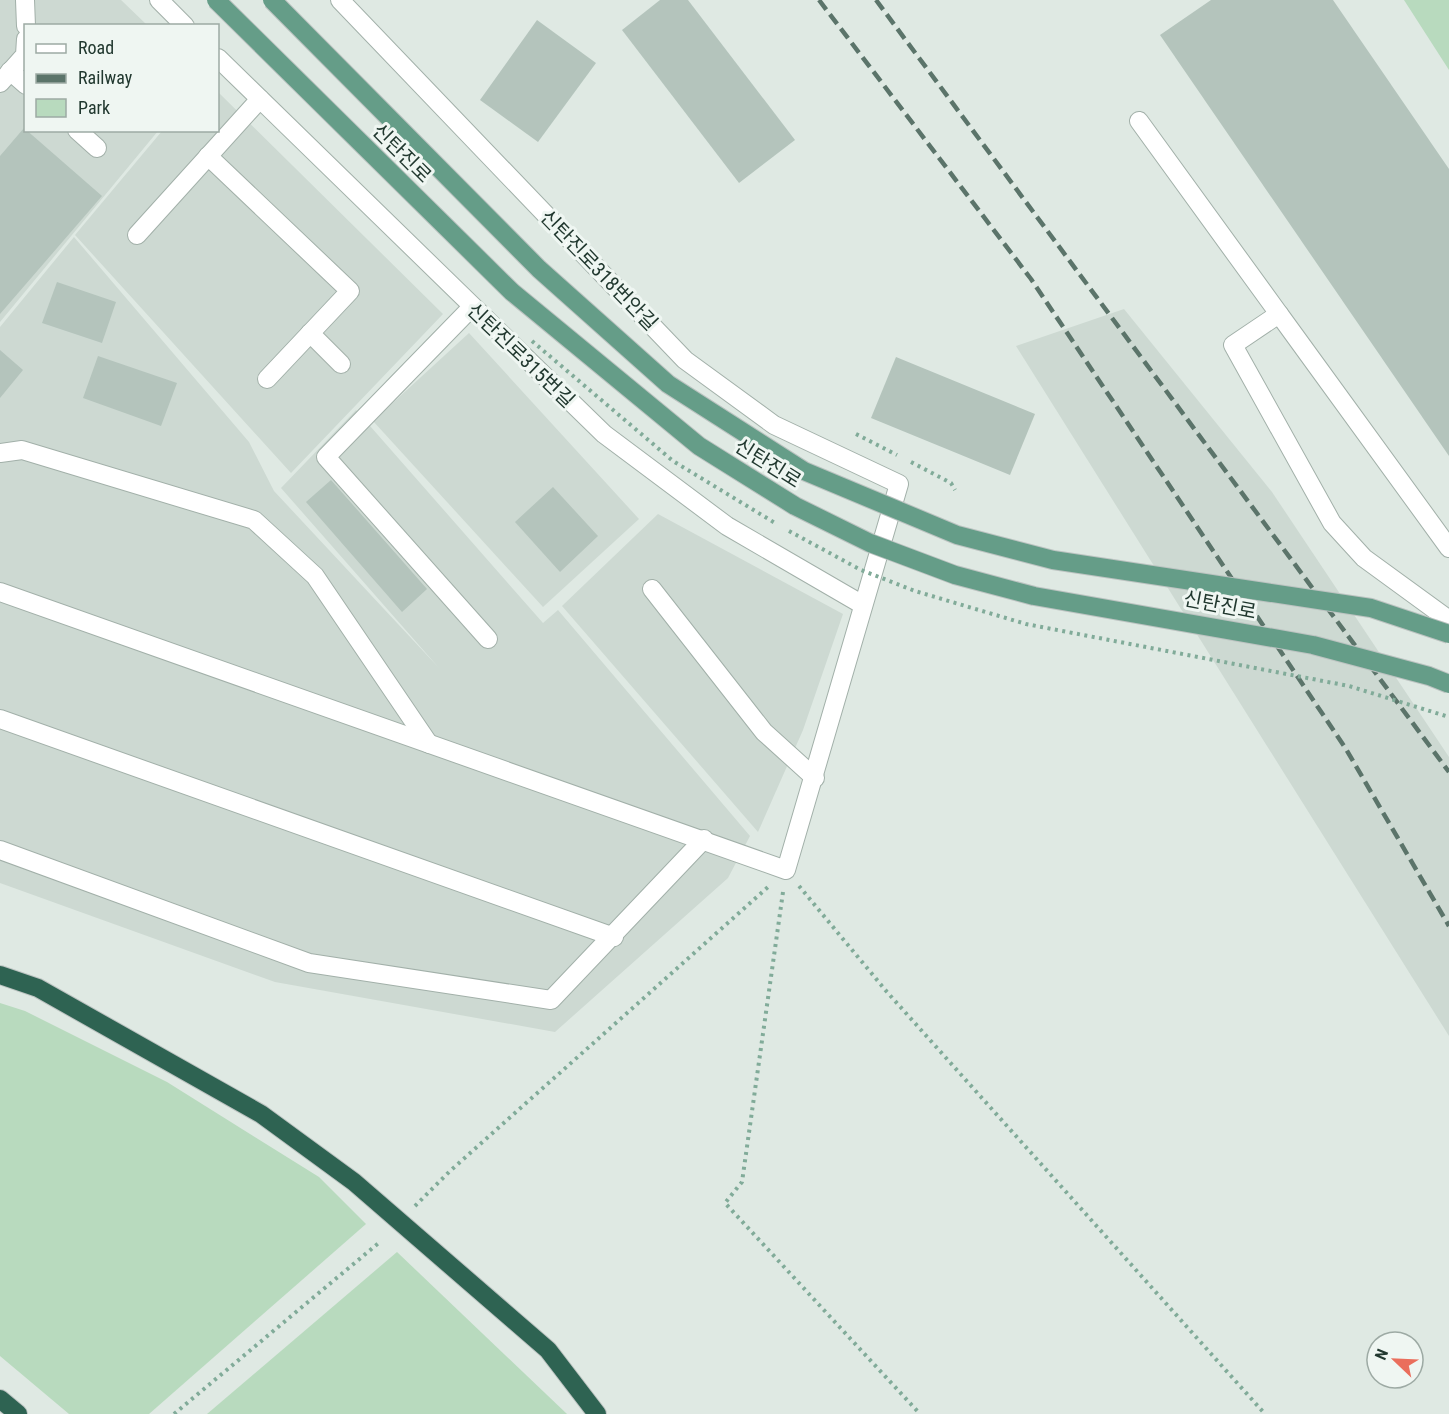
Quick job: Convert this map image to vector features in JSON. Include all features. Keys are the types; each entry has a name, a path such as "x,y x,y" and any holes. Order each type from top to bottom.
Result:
{"highway":[{"path":"0,975 38,988 261,1114 354,1182 548,1350 597,1414"},
{"path":"0,1399 18,1414"}],"main road":[{"name":"신탄진로","path":"216,0 512,292 699,446 795,506 870,543 955,574 1034,596 1313,645 1429,676 1449,684"},
{"name":"신탄진로","path":"272,0 539,268 659,376 804,471 957,535 1053,560 1371,608 1449,634"}],"street":[{"path":"159,0 182,24"},
{"name":"신탄진로318번안길","path":"340,0 685,360 774,425 899,484 863,605"},
{"path":"24,56 5,77 24,84"},
{"name":"신탄진로315번길","path":"219,59 604,434 727,526 863,605"},
{"path":"137,236 260,99"},
{"path":"1139,121 1449,548"},
{"path":"79,132 97,148"},
{"path":"208,156 350,291 267,379"},
{"path":"472,307 327,457 488,639"},
{"path":"1280,314 1233,345 1287,446 1332,523 1364,558 1449,620"},
{"path":"310,333 341,364"},
{"path":"0,453 22,450 254,520 315,576 429,744"},
{"path":"652,589 764,732 815,778"},
{"path":"0,592 704,839 786,870 815,778 863,605"},
{"path":"0,719 614,937"},
{"path":"0,850 309,963 551,1000 614,937 704,839"}],"path":[{"path":"415,1206 449,1172 786,870"},
{"path":"786,870 741,1182 725,1203 920,1414"},
{"path":"786,870 887,992 1264,1414"},
{"path":"174,1414 381,1241"}],"shaded area":[{"path":"0,0 121,0 146,24 24,24 24,132 157,132 0,322"},
{"path":"219,93 443,314 291,473 75,235 161,132 219,132"},
{"path":"74,237 249,442 274,491 439,668 281,488 356,410 543,623 558,610 750,836 728,878 555,1032 275,982 0,883 0,327"},
{"path":"1124,309 1272,492 1449,757 1449,1036 1016,346"},
{"path":"469,333 639,519 543,607 373,421"},
{"path":"658,514 843,614 803,730 758,832 562,606"}],"green space":[{"path":"1404,0 1449,0 1449,70"},
{"path":"0,1003 25,1011 167,1082 319,1177 366,1224 149,1414 69,1414 0,1356"},
{"path":"397,1252 567,1414 207,1414"}],"building":[{"path":"660,0 688,0 795,140 739,183 622,30"},
{"path":"1211,0 1333,0 1449,169 1449,456 1160,35"},
{"path":"537,20 596,63 538,142 480,100"},
{"path":"24,128 24,132 29,132 102,196 0,314 0,156"},
{"path":"57,282 116,302 102,343 42,323"},
{"path":"0,350 23,370 0,398"},
{"path":"98,356 177,383 161,426 83,398"},
{"path":"896,357 1035,414 1010,475 871,418"},
{"path":"331,480 427,589 402,612 306,502"},
{"path":"553,487 598,536 560,572 515,522"}],"railway":[{"path":"819,0 1031,279 1346,749 1449,926"},
{"path":"876,0 1449,772"}]}
